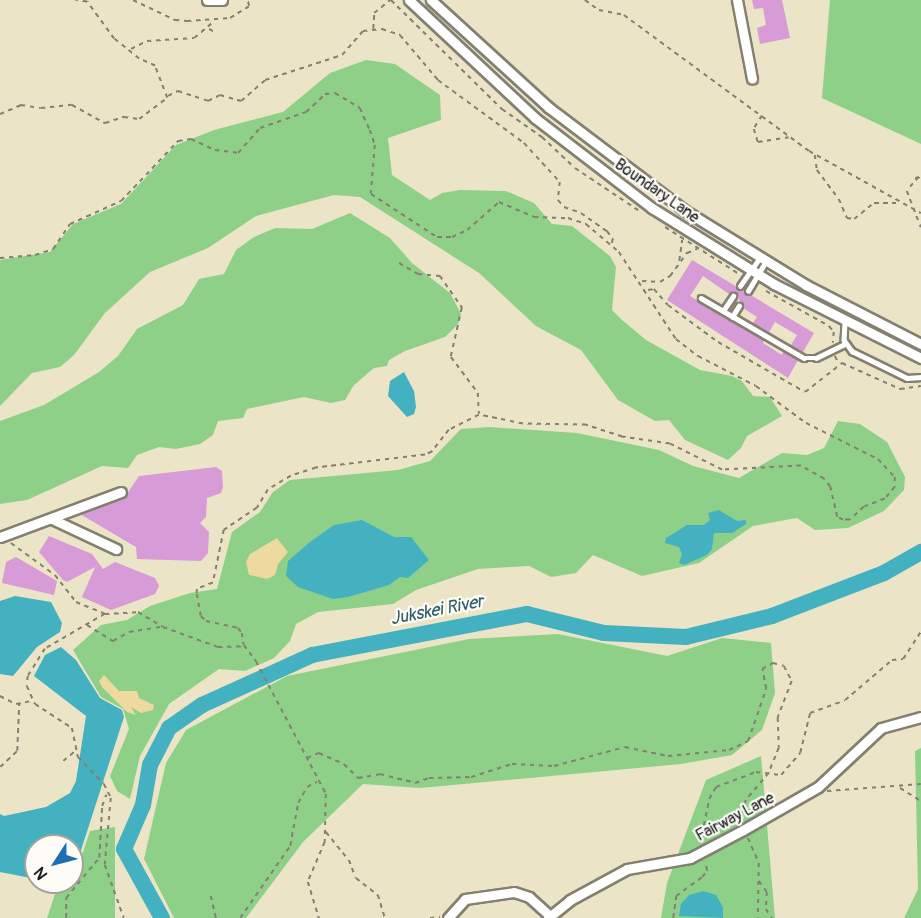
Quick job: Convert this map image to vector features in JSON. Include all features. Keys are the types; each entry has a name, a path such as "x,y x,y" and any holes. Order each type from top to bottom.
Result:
{"street":[{"path":"207,0 222,0"},
{"name":"Boundary Lane","path":"409,0 535,118 652,208 754,273 845,322 921,358"},
{"name":"Boundary Lane","path":"431,0 510,75 594,144 684,210 763,259 921,344"},
{"path":"737,0 752,79"},
{"path":"3,536 121,492"},
{"path":"52,519 116,549"},
{"name":"Fairway Lane","path":"549,917 627,869 676,861 701,852 743,830 818,787 869,735 894,722 921,717"},
{"path":"446,918 465,899 504,892 524,894 549,917"}],"lane":[{"path":"748,291 754,273 763,259"},
{"path":"740,286 754,273"},
{"path":"723,311 733,296"},
{"path":"701,298 804,358 816,357 845,344"},
{"path":"732,317 739,306"},
{"path":"845,322 845,344 852,351 907,378 921,377"}],"path":[{"path":"75,0 87,2 111,36 139,59 155,66 168,96"},
{"path":"134,0 175,20 213,21 240,13 249,6 246,0"},
{"path":"373,30 374,13 390,0"},
{"path":"585,0 599,10 624,15 789,137 898,203 921,213"},
{"path":"130,50 155,39 194,38 209,28 213,21"},
{"path":"209,28 218,33"},
{"path":"0,114 21,105 41,108 72,105 105,123 124,117 139,119 178,91 208,101 220,95 241,101 257,85 342,55 355,38 373,30 400,35 438,80 524,143 560,182 558,200 564,207 581,213 607,231 613,239 612,245"},
{"path":"0,258 49,251 70,224 121,201 178,141 191,139 215,150 238,153 255,131 306,112 321,97 332,93 360,108 366,117 375,145 371,194 438,237 461,234 493,204 504,202 534,217 568,218 586,224 612,245 641,281 676,339 699,356 756,386 806,423 853,444 883,464 896,477 895,488 885,499 864,507 850,520 843,520 837,517 830,487 824,479 801,466 722,470 670,444 622,437 586,425 522,424 479,415 456,425 425,455 316,468 291,476 268,490 250,514 224,530 213,583 197,589 197,594 201,616 218,625 238,628 244,645 256,661 328,802 325,842 308,882 319,918"},
{"path":"762,116 754,129 758,142 789,137"},
{"path":"815,154 817,170 839,199 847,218 854,219 874,203 898,203"},
{"path":"915,178 920,177"},
{"path":"920,177 907,191 921,227"},
{"path":"679,262 682,240"},
{"path":"641,281 660,282 670,276 687,253 697,249"},
{"path":"399,263 418,274 440,276 462,308 451,357 478,393 479,415"},
{"path":"647,290 654,289 668,304 718,342 805,392 842,363 900,389 921,386"},
{"path":"3,536 17,550 55,575 71,598 105,614"},
{"path":"123,918 106,873 112,806 104,784 78,757 72,728 45,713 32,700 28,676 36,659 45,649 66,639 86,624 105,614 133,610 163,627 218,647 244,645"},
{"path":"86,624 92,632 113,641 129,632 163,627"},
{"path":"673,918 676,896 707,871 701,852 709,799 716,787 756,772 780,775 800,753 810,714 845,700 892,660 903,658 921,631"},
{"path":"306,759 319,753 344,764 358,778 380,774 415,783 429,778 471,777 512,764 554,766 625,747 669,756 729,750 748,741 766,689 762,669 773,663 784,666 792,681 778,718 779,747 769,773 740,812 743,830 756,849 758,918"},
{"path":"0,696 19,704 32,700"},
{"path":"0,767 17,751 19,704"},
{"path":"63,761 76,750"},
{"path":"240,918 290,846 298,803 308,787 318,782"},
{"path":"818,787 831,792 867,786 900,788 915,782 921,784"},
{"path":"900,788 921,801"},
{"path":"66,918 66,898 99,858 102,806 106,794"},
{"path":"326,832 349,860 356,878 378,895 385,918"},
{"path":"758,879 767,892 766,909 772,918"},
{"path":"211,896 216,918"},
{"path":"430,918 446,918"}],"green space":[{"path":"830,0 921,0 921,144 822,98"},
{"path":"366,60 395,64 440,95 441,120 388,138 392,175 430,200 442,193 460,190 506,191 534,203 552,224 572,226 610,256 616,267 612,310 622,320 646,340 700,370 732,376 742,381 753,396 770,397 782,416 747,436 741,448 728,460 685,440 669,420 655,421 618,400 581,350 536,326 479,273 360,197 334,195 256,216 208,248 150,272 105,313 74,355 60,367 32,373 0,406 0,260 50,252 73,224 121,204 176,145 214,130 283,112 330,73"},
{"path":"350,213 390,238 412,263 450,293 461,314 458,324 445,337 405,351 389,360 387,366 374,368 354,385 345,400 331,403 304,397 247,409 243,418 218,421 213,435 200,444 176,449 159,447 137,455 128,468 102,466 27,500 0,504 0,421 44,405 99,372 118,356 137,329 183,305 199,279 224,274 236,250 254,237 275,228 312,229"},
{"path":"838,421 860,424 887,442 905,477 904,490 884,511 848,528 815,530 797,518 753,526 699,563 642,576 593,555 576,573 551,577 529,566 478,569 416,590 393,604 318,612 296,624 290,641 274,658 245,671 219,669 169,704 140,756 130,799 117,791 110,776 129,729 123,709 101,697 73,650 101,625 127,620 150,606 190,593 217,589 232,532 260,512 273,492 290,480 398,470 430,461 461,429 489,427 577,433 659,450 693,466 739,478 782,453 807,455 824,448"},
{"path":"558,634 667,656 722,638 771,643 775,693 762,730 732,755 681,764 420,788 363,784 303,842 246,918 174,918 144,859 166,763 186,730 287,676 469,639"},
{"path":"921,748 921,918 904,918 918,889 915,751"},
{"path":"761,756 775,918 661,918 667,883 706,780"},
{"path":"115,827 115,918 47,918 55,894 84,894 84,849 90,831"}],"sand":[{"path":"277,538 288,552 278,564 275,575 267,579 249,575 246,562 250,554"},
{"path":"104,675 119,691 137,691 139,698 154,705 153,710 141,713 131,707 136,715 127,712 102,687 99,681"}],"water":[{"path":"404,372 414,391 416,407 414,414 407,417 388,396 390,381"},
{"path":"719,510 737,521 746,520 746,524 732,533 714,533 712,549 707,555 684,565 679,563 682,554 679,547 665,543 666,538 687,525 704,525 710,520 708,513"},
{"path":"362,520 394,537 411,537 429,560 408,578 400,577 389,585 333,599 298,587 286,576 288,561 310,542 334,525"},
{"path":"15,596 51,602 62,623 60,632 37,647 13,676 0,674 0,601"},
{"path":"61,647 76,660 100,698 122,710 124,717 84,841 84,834 24,834 24,877 0,872 0,814 4,816 46,807 70,793 76,781 86,716 34,676 45,655"},
{"path":"703,891 716,895 723,907 723,918 679,916 681,904 689,895"}],"building":[{"path":"752,0 782,0 790,38 760,44 757,28 766,25 763,8 754,9"},
{"path":"692,260 814,333 803,352 791,345 797,335 775,322 769,332 753,323 757,317 743,308 736,293 729,294 703,276 690,296 764,340 763,343 782,355 783,351 798,360 788,378 667,300"},
{"path":"216,467 222,471 223,487 221,493 207,498 206,517 200,523 209,532 208,553 201,561 137,559 136,547 80,514 124,498 139,476"},
{"path":"49,536 92,554 103,569 115,562 155,578 159,586 155,594 111,610 82,597 95,567 67,582 63,580 39,552"},
{"path":"16,557 57,581 54,595 2,583 6,562"}],"waterway":[{"name":"Jukskei River","path":"162,918 124,849 143,805 150,765 169,728 202,705 312,655 527,614 604,633 686,637 772,616 884,573 921,552"}]}
